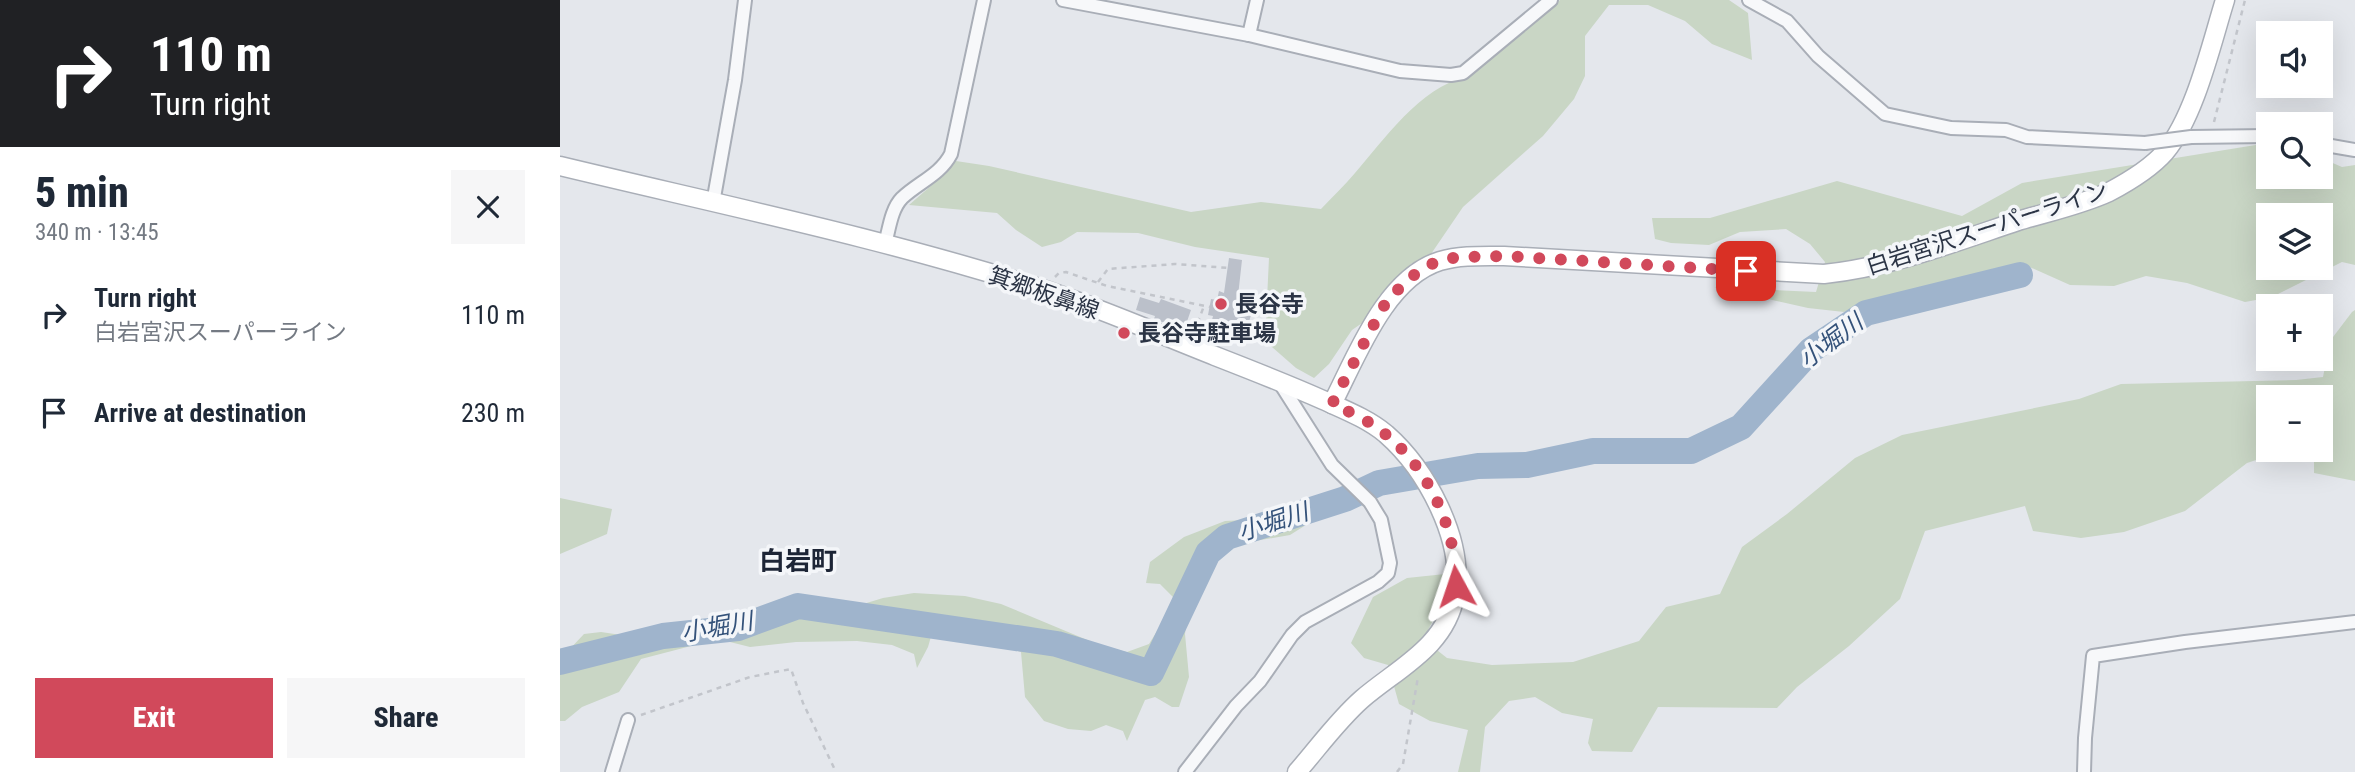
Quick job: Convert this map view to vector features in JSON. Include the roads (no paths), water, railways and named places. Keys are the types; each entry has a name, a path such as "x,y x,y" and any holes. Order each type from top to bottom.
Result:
{"main road":[{"name":"白岩宮沢スーパーライン","path":"1332,404 1383,307 1401,286 1420,270 1438,261 1458,257 1504,256 1824,274 1871,267 1917,255 2106,193 2145,170 2165,152 2186,117 2225,0"},
{"name":"箕郷板鼻線","path":"560,166 885,244 1047,291 1278,380 1368,421 1386,434 1414,463 1434,498 1447,531 1456,574 1455,597 1442,630 1416,657 1363,698 1297,772"}],"street":[{"path":"713,203 746,0"},
{"path":"885,244 895,209 901,199 944,167 951,154 984,0"},
{"path":"1063,0 1249,35 1400,71 1451,75 1462,73 1551,0"},
{"path":"1249,35 1257,0"},
{"path":"1749,0 1787,21 1818,56 1885,114 1951,128 2006,130 2027,136 2145,143 2191,137 2256,136"},
{"path":"2333,146 2355,150"},
{"path":"1185,772 1305,622 1378,582 1388,573 1390,563 1381,520 1370,502 1332,465 1278,380"},
{"path":"2084,772 2093,656 2355,622"},
{"path":"612,772 628,720"}],"waterway":[{"name":"小堀川","path":"560,662 663,636 738,628 798,606 1057,644 1151,673 1208,553 1227,537 1345,499 1379,483 1478,466 1527,465 1593,451 1691,451 1741,427 1811,350 1866,313 2020,275"}],"place":[{"name":"長谷寺","path":"1221,304"},
{"name":"長谷寺駐車場","path":"1124,333"}],"district":[{"name":"白岩町","path":"798,561"}]}
